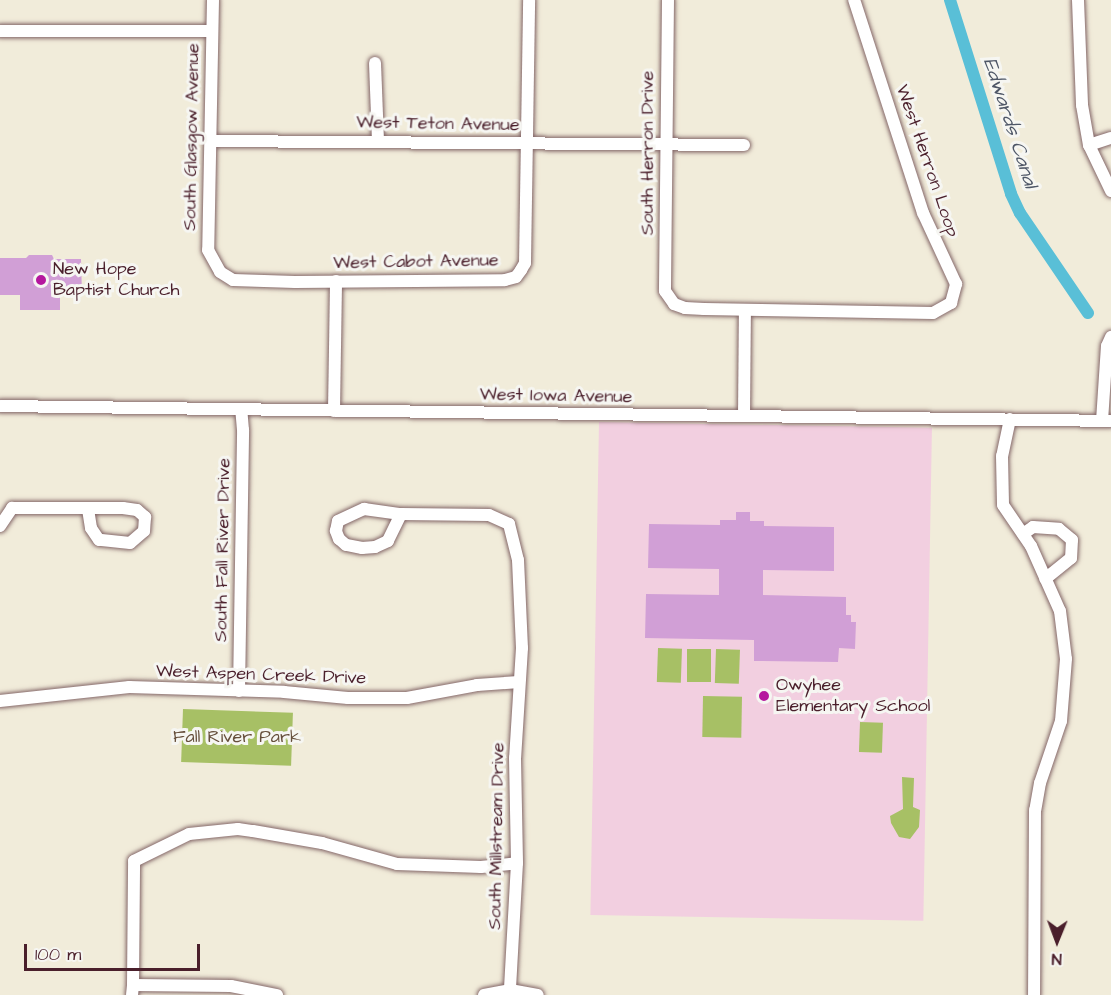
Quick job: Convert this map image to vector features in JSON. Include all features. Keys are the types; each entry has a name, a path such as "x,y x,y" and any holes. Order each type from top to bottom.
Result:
{"street":[{"name":"South Glasgow Avenue","path":"213,0 208,250 220,272"},
{"name":"West Cabot Avenue","path":"220,272 233,280 505,280 516,277 525,263 529,0"},
{"name":"South Herron Drive","path":"668,0 665,291 674,304"},
{"name":"West Herron Loop","path":"674,304 685,309 922,314 942,311 951,303 956,292 956,284 923,213 854,0"},
{"path":"1078,0 1082,105 1089,145 1111,191"},
{"path":"0,31 213,31"},
{"path":"375,63 378,141"},
{"path":"1089,145 1111,138"},
{"name":"West Teton Avenue","path":"211,141 744,145"},
{"path":"334,411 336,281"},
{"path":"744,416 745,310"},
{"path":"1106,421 1107,346 1111,337"},
{"name":"West Iowa Avenue","path":"0,406 1106,421"},
{"name":"South Fall River Drive","path":"238,691 243,430 241,410"},
{"path":"1010,419 1002,456 1003,506 1023,534 1060,611 1066,659 1062,721 1041,783 1035,810 1034,995"},
{"path":"0,526 12,508 64,506 88,509 123,508 137,510 145,518 144,531 130,543 99,540 91,528 88,509"},
{"path":"378,509 401,514 388,541 375,547 362,549 346,545 339,539 336,531 339,521 356,511 378,509"},
{"name":"South Millstream Drive","path":"401,514 489,515 509,524 518,560 522,648 515,758 517,864 510,990"},
{"path":"1023,534 1034,527 1059,529 1072,540 1071,558 1046,579"},
{"name":"West Aspen Creek Drive","path":"0,701 129,687 348,698 407,698 477,685 519,682"},
{"path":"277,995 231,986 132,990 134,861 189,834 238,830 322,843 397,864 481,867 517,864"},
{"path":"484,995 510,990 538,995"}],"shaded area":[{"name":"Owyhee Elementary School","path":"599,422 932,428 923,921 590,915"}],"green space":[{"path":"658,648 682,649 681,683 657,682"},
{"path":"687,649 711,649 711,682 687,682"},
{"path":"716,649 740,650 739,684 715,683"},
{"path":"703,696 742,697 741,738 702,737"},
{"name":"Fall River Park","path":"183,709 293,713 291,766 181,762"},
{"path":"860,722 883,723 882,753 859,752"},
{"path":"902,777 914,778 913,807 920,810 919,827 910,839 899,837 891,823 890,816 903,809"}],"building":[{"path":"29,255 52,255 54,259 81,259 82,295 60,295 60,310 20,310 20,295 0,295 0,258 26,258"},
{"path":"736,512 750,512 750,521 764,521 764,526 834,527 834,571 763,570 763,595 846,597 846,615 851,615 851,622 856,622 855,649 839,648 838,662 754,661 754,640 645,638 646,594 719,595 719,569 648,568 649,524 720,525 720,520 736,520"}],"waterway":[{"name":"Edwards Canal","path":"950,0 1011,194 1020,213 1088,313"}],"place":[{"name":"New Hope Baptist Church","path":"41,280"},
{"name":"Owyhee Elementary School","path":"764,696"}]}
